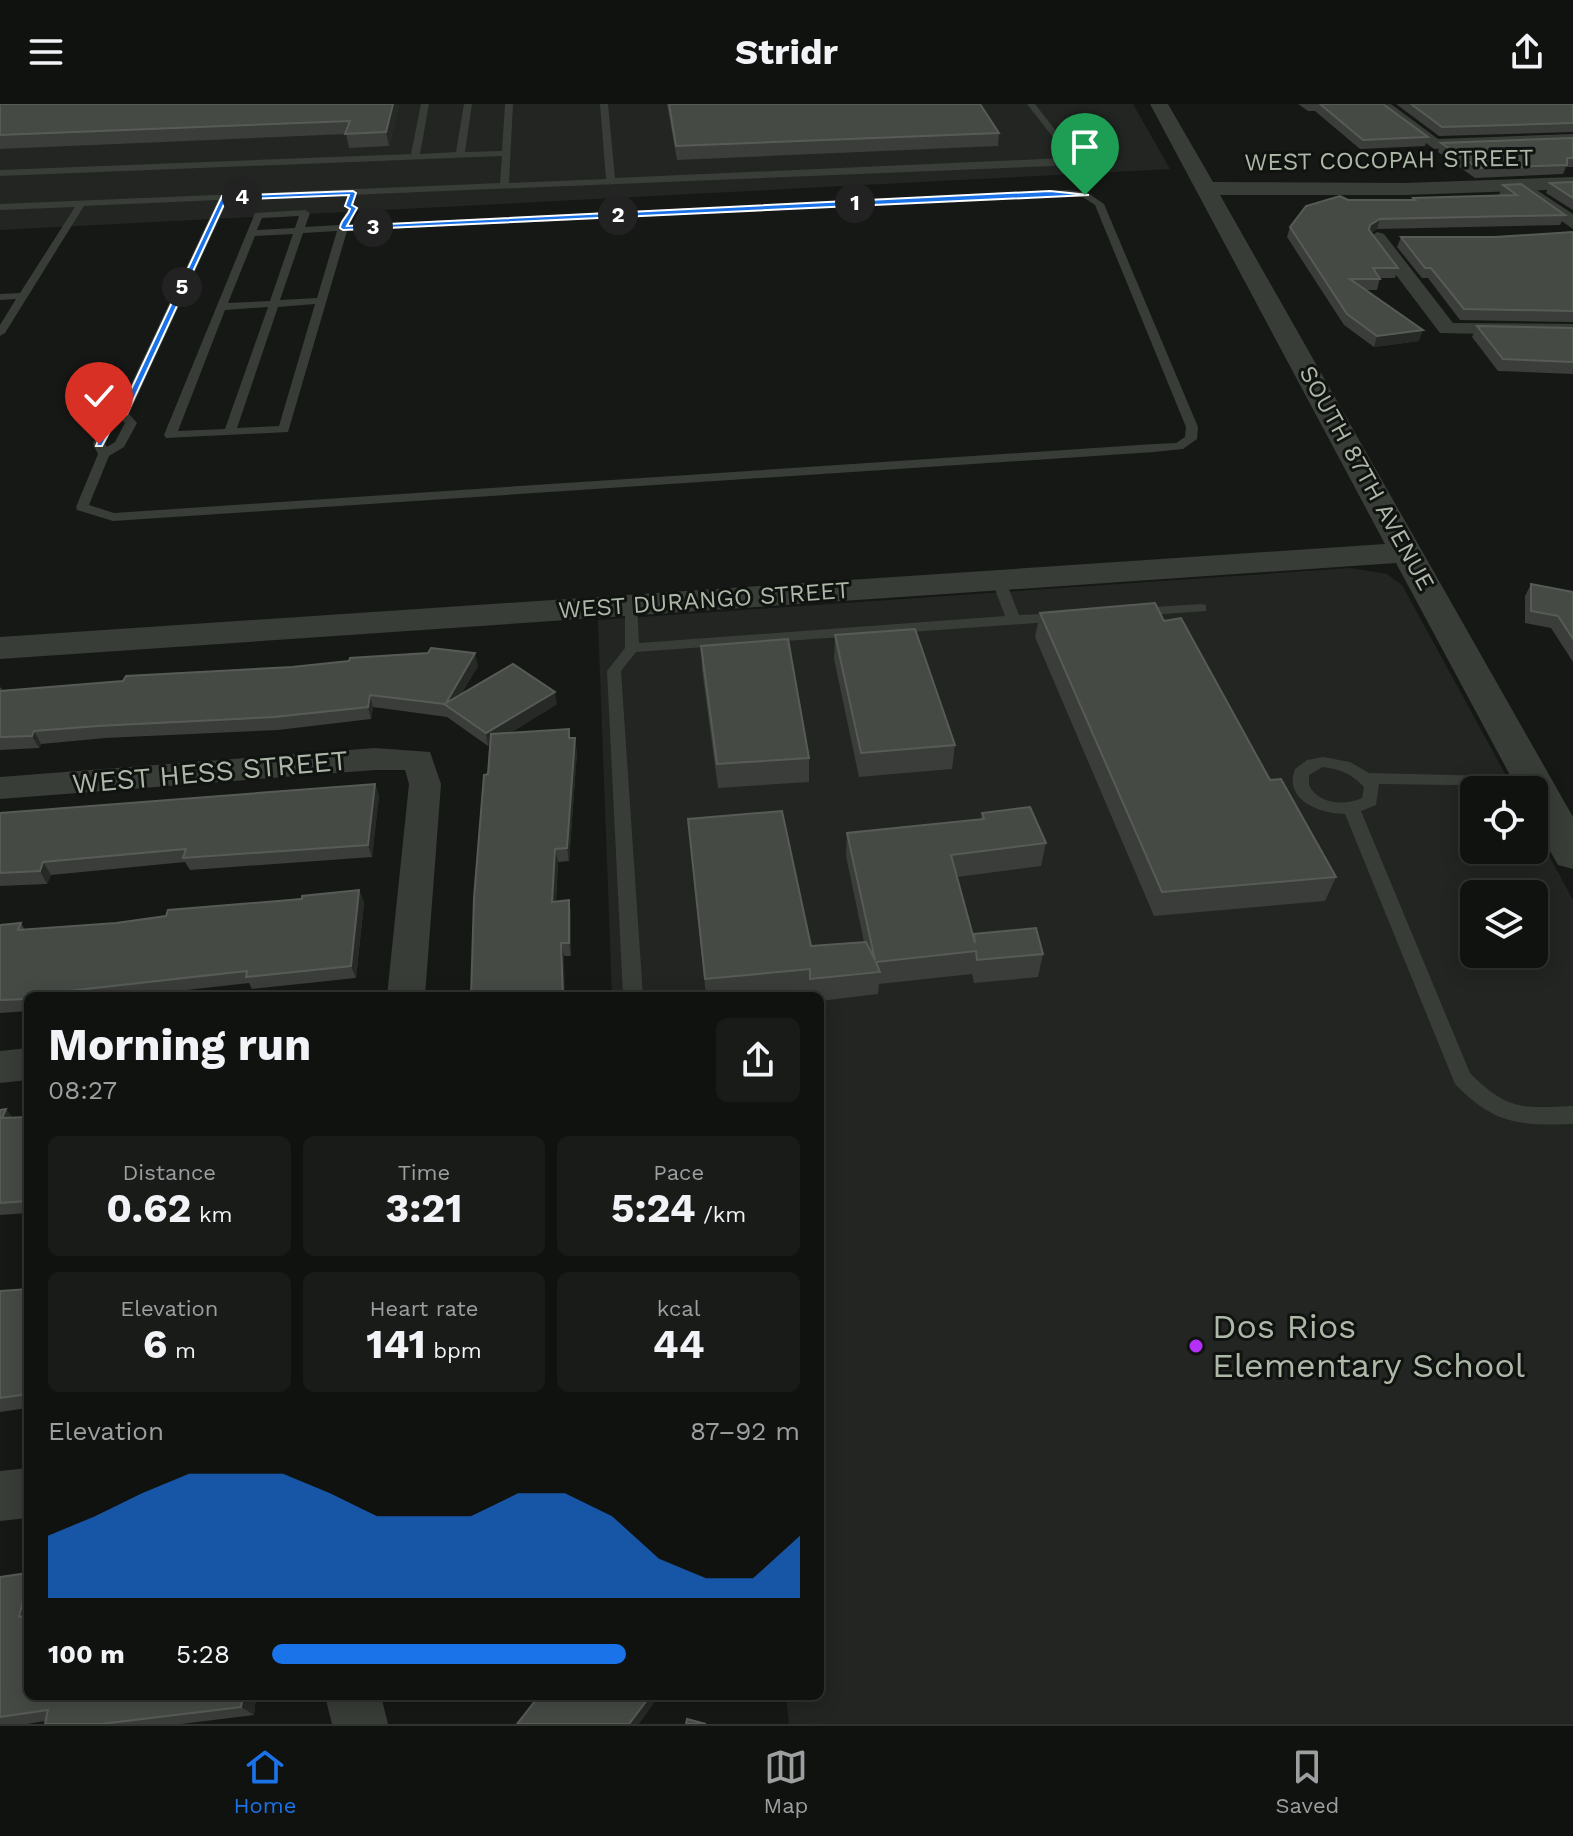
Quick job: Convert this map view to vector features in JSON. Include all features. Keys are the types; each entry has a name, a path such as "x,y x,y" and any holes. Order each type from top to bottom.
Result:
{"street":[{"name":"SOUTH 87TH AVENUE","path":"1159,104 1530,776"},
{"path":"1381,104 1434,144 1573,139"},
{"name":"WEST COCOPAH STREET","path":"1205,188 1405,189 1573,183"},
{"path":"1521,185 1568,230"},
{"path":"1405,238 1377,238 1447,329 1573,330"},
{"name":"WEST DURANGO STREET","path":"0,648 1408,552"},
{"name":"WEST HESS STREET","path":"0,788 375,759 419,760 425,784 406,992"},
{"name":"SOUTH 87TH AVENUE","path":"1548,808 1573,854"},
{"path":"0,1067 24,1064"},
{"path":"0,1496 24,1493"},
{"path":"354,1700 360,1724"}],"lane":[{"path":"415,157 425,104"},
{"path":"460,155 468,104"},
{"path":"504,186 509,104"},
{"path":"604,104 611,181"},
{"path":"0,207 1067,160 1070,154 1031,104"},
{"path":"0,173 506,153"},
{"path":"230,432 305,213 258,215 170,435 230,432 284,429 344,225 352,214 353,208 348,206 353,193"},
{"path":"224,198 123,414 131,423 120,444 104,454 82,507 113,517 1154,448 1179,446 1191,439 1192,427 1099,204 1085,195 1050,193 344,225 251,233"},
{"path":"0,333 81,204"},
{"path":"0,297 23,296"},
{"path":"221,307 322,301"},
{"path":"998,579 1014,620"},
{"path":"630,605 632,648 614,671 633,992"},
{"path":"1128,613 1201,608"},
{"path":"632,648 1085,616"},
{"path":"1334,762 1357,770 1366,778 1373,794 1370,801 1352,810 1326,807 1301,788 1301,773 1313,764 1334,762"},
{"path":"1366,778 1460,780"},
{"path":"1352,810 1462,1078 1482,1101 1505,1114 1573,1115"}],"shaded area":[{"path":"0,104 1133,104 1170,169 0,230"},
{"name":"Dos Rios Elementary School","path":"1350,568 1387,574 1402,585 1506,776 1460,776 1460,864 1548,864 1548,854 1573,900 1573,1724 789,1724 786,1700 824,1700 824,992 612,992 598,620"}],"building":[{"path":"0,104 393,104 386,132 345,134 350,121 0,135"},
{"path":"669,104 980,104 999,133 676,146"},
{"path":"1320,104 1383,104 1428,137 1363,140"},
{"path":"1411,104 1573,104 1573,123 1442,127"},
{"path":"1573,138 1573,158 1567,158 1567,165 1478,168 1441,143"},
{"path":"1573,182 1573,198 1550,183"},
{"path":"1521,184 1565,215 1380,219 1370,225 1369,230 1398,268 1373,268 1380,279 1350,279 1423,330 1377,336 1347,314 1290,227 1306,206 1340,196 1348,200 1415,200 1413,198 1517,195 1503,185"},
{"path":"1573,232 1573,311 1464,309 1401,237 1495,237"},
{"path":"1477,326 1573,328 1573,362 1503,359"},
{"path":"1531,584 1573,592 1573,639 1558,616 1531,611"},
{"path":"1155,603 1164,621 1181,618 1270,780 1281,779 1336,877 1162,892 1040,613"},
{"path":"915,629 955,745 861,753 835,635"},
{"path":"788,639 809,758 717,764 701,646"},
{"path":"431,648 475,653 446,703 513,664 555,692 486,733 444,704 370,695 368,707 274,717 34,731 32,736 0,737 0,691 123,681 126,676 292,667 349,661 350,658 428,653"},
{"path":"569,729 569,738 575,738 567,848 555,849 552,902 569,900 569,943 561,943 563,992 471,992 474,898 484,775 488,774 491,734"},
{"path":"375,784 368,845 183,858 186,849 43,862 40,871 0,873 0,813"},
{"path":"1030,807 1046,843 951,855 975,943 974,934 1036,928 1043,954 977,960 976,951 876,962 880,972 810,979 810,969 705,979 688,819 782,811 811,946 866,942 875,960 847,833 984,819 982,813"},
{"path":"359,890 351,966 246,977 247,971 59,992 24,992 24,999 0,1000 0,925 21,923 18,930 116,923 166,916 168,910 302,899 302,896"},
{"path":"6,1109 2,1118 24,1117 24,1201 0,1203 0,1110"},
{"path":"24,1289 24,1395 0,1398 0,1291"},
{"path":"24,1574 24,1597 19,1617 24,1616 24,1700 242,1700 241,1707 101,1724 45,1724 48,1710 0,1717 0,1577"},
{"path":"536,1700 647,1700 629,1724 517,1724"},
{"path":"687,1719 706,1724 686,1724"}],"place":[{"name":"Dos Rios Elementary School","path":"1196,1346"}],"route":[{"path":"99,444 108,425 123,414 224,198 353,193 348,206 353,208 351,218 344,221 343,228 1050,193 1085,195"}]}
